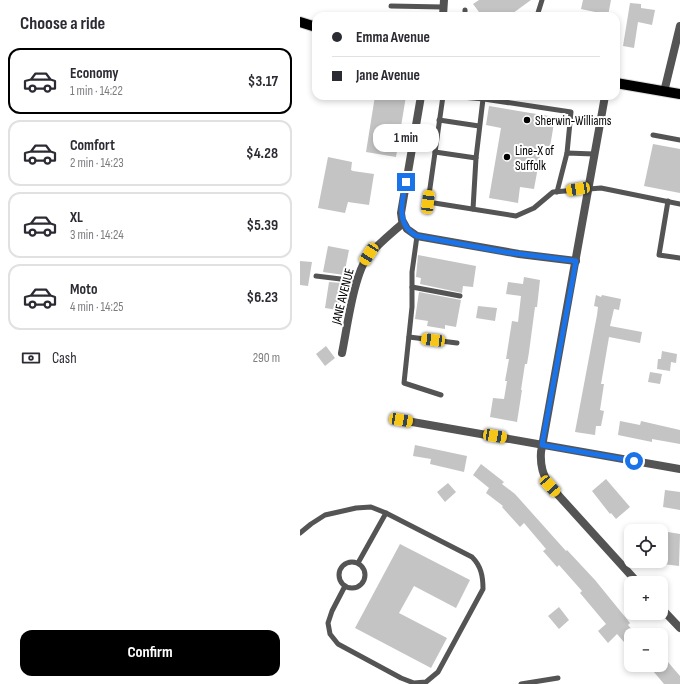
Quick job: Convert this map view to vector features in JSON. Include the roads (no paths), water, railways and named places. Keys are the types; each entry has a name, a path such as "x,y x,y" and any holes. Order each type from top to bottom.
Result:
{"main road":[{"path":"300,22 312,26"},
{"path":"620,85 680,94"}],"street":[{"path":"664,92 680,30"},
{"path":"420,100 401,213 403,223 408,229 417,236 512,253 576,261"},
{"path":"604,100 542,445 541,465 545,478 550,486 632,576"},
{"name":"JANE AVENUE","path":"342,353 362,265 369,254 403,223"},
{"path":"401,420 680,469"},
{"path":"668,615 680,628"}],"lane":[{"path":"537,12 540,1"},
{"path":"391,6 443,3"},
{"path":"443,100 428,202 516,216 534,208 553,192 601,188 680,204"},
{"path":"473,209 482,100"},
{"path":"489,100 571,112 567,153 557,192"},
{"path":"440,120 479,126"},
{"path":"653,135 680,140"},
{"path":"435,152 476,158"},
{"path":"567,153 594,154"},
{"path":"668,201 660,255 680,258"},
{"path":"417,236 412,272 412,308 404,383 441,395"},
{"path":"316,276 357,282"},
{"path":"412,287 460,296"},
{"path":"409,337 457,343"},
{"path":"300,533 325,515 356,508 371,508 386,513 472,557 478,564 483,578 483,589 438,672 426,682 414,683 401,678 338,644 330,634 328,623 332,611 345,586"},
{"path":"358,564 386,513"},
{"path":"350,562 358,564 364,570 364,579 358,586 350,588 345,586 340,580 340,569 346,563 350,562"},
{"path":"521,684 558,678"}],"place":[{"name":"Sherwin-Williams","path":"527,120"},
{"name":"Line-X of Suffolk","path":"507,157"}]}
